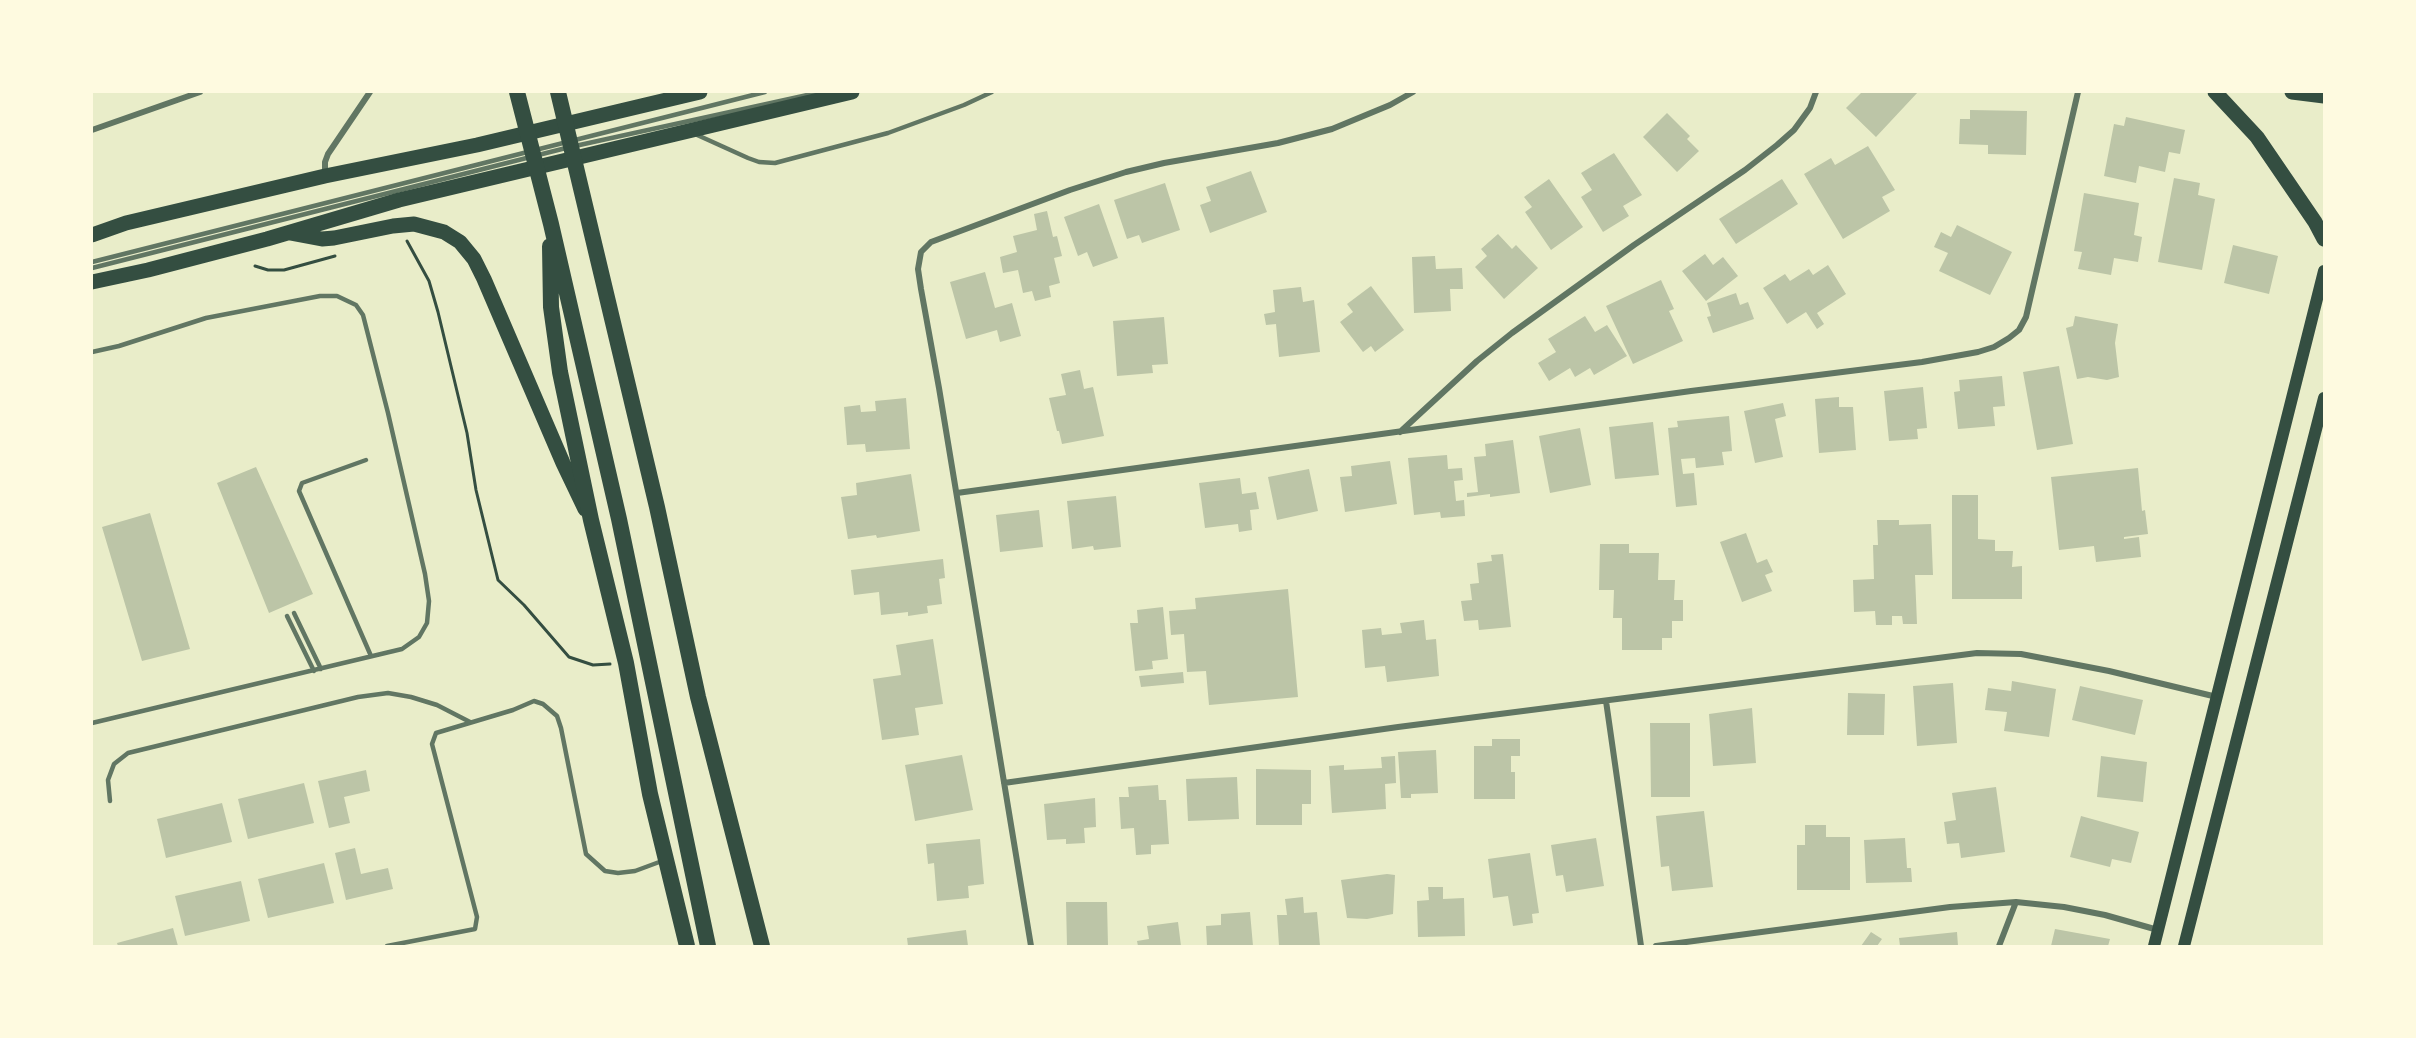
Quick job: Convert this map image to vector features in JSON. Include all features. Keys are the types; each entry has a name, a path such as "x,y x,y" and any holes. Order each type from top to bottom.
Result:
{"highway":[{"path":"517,92 551,224 619,519 708,946"},
{"path":"558,92 657,507 698,697 762,946"},
{"path":"551,224 549,272 555,341 591,520 626,663 650,794 687,946"}],"main road":[{"path":"92,235 126,223 325,176 477,145 696,92"},
{"path":"92,282 148,270 288,232 607,140 690,131 852,92"},
{"path":"2215,92 2257,137 2325,239"},
{"path":"2292,92 2325,96"},
{"path":"288,232 322,239 414,224 444,232 460,242 474,259 484,279 563,463 591,520"},
{"path":"2154,946 2325,272"},
{"path":"2184,946 2325,398"}],"street":[{"path":"92,130 200,92"},
{"path":"325,176 325,162 328,154 370,92"},
{"path":"1031,946 918,269 921,252 931,242 1070,190 1126,172 1164,163 1278,143 1332,129 1390,105 1413,92"},
{"path":"1400,432 1477,361 1512,333 1634,245 1745,170 1777,145 1794,130 1810,108 1816,92"},
{"path":"957,493 1691,391 1922,362 1994,347 2019,330 2026,317 2078,92"},
{"path":"1004,783 1398,727 1977,653 2021,654 2109,671 2218,697"},
{"path":"1606,701 1641,946"},
{"path":"1999,946 2016,902"},
{"path":"1656,946 1950,907 2016,902 2064,907 2158,930"}],"lane":[{"path":"607,140 765,92"},
{"path":"92,262 479,163 607,140 821,92"},
{"path":"690,131 748,158 759,162 775,163 888,132 964,105 992,92"},
{"path":"92,268 480,175"},
{"path":"92,352 119,346 206,318 320,296 337,296 356,305 363,315 388,413 426,574 429,601 427,623 419,637 402,649 92,723"},
{"path":"366,460 302,483 299,491 371,656"},
{"path":"294,614 321,669"},
{"path":"287,616 314,670"},
{"path":"110,801 108,780 114,764 128,753 358,697 388,693 411,697 436,705 470,722"},
{"path":"387,946 475,929 477,917 432,744 436,733 534,701 543,704 557,716 586,854 605,871 618,873 635,871 666,859"}],"path":[{"path":"402,239 412,247 429,281 438,312 467,433 476,490 498,580 524,605 569,657 593,665 626,663"},
{"path":"255,266 268,270 284,270 335,256"}],"building":[{"path":"1862,92 1918,92 1876,137 1846,108"},
{"path":"1970,110 2027,111 2026,155 1988,154 1988,145 1959,144 1960,119 1970,119"},
{"path":"1667,113 1690,136 1687,139 1699,151 1677,172 1643,137"},
{"path":"2126,117 2185,130 2180,154 2169,152 2165,172 2139,166 2136,183 2104,176 2114,124 2124,126"},
{"path":"1868,146 1895,190 1882,197 1890,211 1843,239 1804,174 1831,158 1835,165"},
{"path":"1614,153 1642,195 1623,206 1629,216 1603,232 1581,197 1592,190 1581,173"},
{"path":"1251,171 1267,212 1210,233 1200,205 1211,201 1206,187"},
{"path":"2174,178 2200,183 2198,195 2215,199 2202,270 2158,262"},
{"path":"1549,179 1583,227 1551,250 1525,212 1532,207 1524,197"},
{"path":"1782,179 1798,204 1736,244 1719,219"},
{"path":"1165,183 1180,230 1142,243 1139,235 1127,239 1114,200"},
{"path":"2084,193 2139,203 2134,235 2142,237 2138,262 2114,258 2111,275 2078,269 2082,252 2074,251"},
{"path":"1099,204 1118,258 1093,267 1087,252 1078,256 1064,217"},
{"path":"1047,211 1053,237 1057,236 1062,256 1054,258 1060,283 1049,286 1051,297 1035,301 1032,291 1023,293 1018,270 1003,273 1000,257 1017,252 1013,236 1037,230 1034,214"},
{"path":"1957,225 2012,252 1990,295 1939,271 1948,253 1934,247 1941,232 1951,237"},
{"path":"1498,234 1512,249 1516,245 1538,268 1504,299 1475,267 1487,256 1481,249"},
{"path":"2233,245 2278,256 2269,294 2224,283"},
{"path":"1705,254 1713,265 1723,257 1738,276 1706,301 1682,271"},
{"path":"1435,256 1436,269 1462,268 1463,289 1450,289 1451,311 1414,313 1412,257"},
{"path":"1828,265 1846,294 1817,313 1824,324 1817,329 1806,312 1787,324 1763,288 1785,274 1790,281 1809,269 1813,275"},
{"path":"985,272 995,308 1012,303 1021,336 1000,342 997,330 966,339 950,282"},
{"path":"1661,280 1674,309 1669,311 1683,341 1633,364 1606,306"},
{"path":"1371,286 1404,330 1375,352 1371,346 1363,352 1340,322 1353,312 1347,304"},
{"path":"1301,287 1303,302 1314,300 1320,352 1279,357 1276,324 1266,325 1264,314 1275,312 1273,290"},
{"path":"1736,293 1740,305 1748,302 1754,319 1713,333 1707,317 1711,316 1707,303"},
{"path":"1585,316 1595,332 1607,325 1627,356 1594,375 1590,368 1575,377 1570,368 1549,381 1538,363 1556,352 1548,339"},
{"path":"2075,316 2118,324 2115,343 2119,377 2107,380 2088,377 2077,379 2066,328 2073,326"},
{"path":"1164,317 1168,364 1152,365 1153,373 1117,376 1113,321"},
{"path":"2059,366 2073,444 2037,450 2023,372"},
{"path":"1080,370 1084,389 1093,387 1104,436 1062,444 1049,398 1066,395 1061,374"},
{"path":"2002,376 2005,406 1993,407 1995,426 1958,429 1954,392 1960,391 1959,380"},
{"path":"1923,387 1927,428 1917,429 1918,439 1889,441 1884,391"},
{"path":"1839,397 1839,407 1853,407 1856,450 1819,453 1815,399"},
{"path":"906,398 910,449 866,452 865,444 847,445 844,407 860,405 861,412 876,411 875,401"},
{"path":"1783,403 1786,416 1775,419 1783,457 1755,463 1744,411"},
{"path":"1729,416 1732,451 1722,452 1724,465 1696,468 1695,458 1681,459 1683,474 1694,473 1697,505 1676,507 1668,428 1678,427 1677,421"},
{"path":"1653,422 1659,475 1615,479 1609,427"},
{"path":"1580,428 1591,485 1550,493 1539,436"},
{"path":"1513,440 1520,493 1467,497 1467,493 1478,492 1474,457 1486,456 1485,444"},
{"path":"1447,455 1448,469 1462,468 1463,480 1454,481 1456,501 1464,500 1465,516 1441,518 1440,512 1414,515 1408,458"},
{"path":"1390,461 1397,504 1345,512 1340,477 1352,476 1351,466"},
{"path":"256,467 313,594 269,613 217,483"},
{"path":"2138,468 2142,511 2145,510 2148,534 2124,537 2124,539 2139,537 2141,557 2096,562 2094,546 2059,550 2051,477"},
{"path":"1309,469 1318,511 1277,520 1268,477"},
{"path":"911,474 920,531 877,538 876,535 848,539 841,497 857,495 856,483"},
{"path":"1240,478 1242,494 1256,492 1259,509 1250,510 1252,530 1239,532 1238,524 1205,528 1199,483"},
{"path":"1952,495 1978,495 1978,539 1995,540 1995,551 2013,551 2012,567 2022,566 2022,599 1952,599"},
{"path":"1116,496 1121,547 1094,550 1093,546 1072,549 1067,501"},
{"path":"1039,510 1043,547 1000,552 996,515"},
{"path":"150,513 190,649 142,661 102,527"},
{"path":"1877,520 1899,520 1899,525 1931,524 1933,575 1915,575 1917,624 1903,624 1902,616 1892,616 1892,625 1876,625 1875,611 1854,612 1853,580 1874,579 1873,545 1878,545"},
{"path":"1746,533 1757,563 1767,559 1773,572 1765,575 1772,591 1742,602 1720,542"},
{"path":"1600,544 1629,544 1629,553 1659,553 1658,580 1675,580 1674,600 1683,600 1683,621 1672,621 1672,638 1662,638 1662,650 1622,650 1622,618 1613,618 1614,590 1599,590"},
{"path":"1503,554 1511,627 1479,630 1478,620 1464,621 1461,601 1472,600 1470,584 1479,583 1477,563 1492,561 1491,555"},
{"path":"943,559 945,578 939,579 942,604 927,606 928,613 908,616 908,612 881,615 879,592 854,595 851,570"},
{"path":"1288,589 1298,697 1209,705 1206,671 1187,672 1184,634 1171,635 1169,611 1196,609 1195,598"},
{"path":"1163,607 1168,659 1152,661 1153,669 1135,671 1130,623 1138,623 1137,610"},
{"path":"1424,620 1426,640 1436,639 1439,676 1387,682 1385,666 1365,668 1362,630 1381,628 1382,635 1402,633 1400,623"},
{"path":"933,639 943,704 915,708 919,735 882,740 873,679 901,675 896,645"},
{"path":"1183,672 1184,683 1141,687 1139,676"},
{"path":"2012,681 2056,689 2049,737 2004,731 2007,712 1985,710 1988,688 2011,691"},
{"path":"1953,683 1957,743 1917,746 1913,686"},
{"path":"2080,686 2143,700 2135,735 2072,720"},
{"path":"1848,693 1885,694 1884,735 1847,735"},
{"path":"1752,708 1756,763 1713,766 1709,714"},
{"path":"1650,723 1690,723 1690,797 1651,797"},
{"path":"1492,739 1520,739 1520,756 1511,756 1511,772 1515,772 1515,799 1474,799 1474,746 1492,746"},
{"path":"1436,750 1438,793 1411,794 1411,798 1401,798 1398,752"},
{"path":"962,755 973,810 915,821 905,765"},
{"path":"1395,756 1396,783 1385,784 1386,809 1332,813 1329,766 1344,765 1344,770 1382,768 1381,757"},
{"path":"2101,756 2147,762 2143,802 2097,797"},
{"path":"1256,769 1311,770 1311,804 1302,804 1302,825 1256,825"},
{"path":"366,770 370,791 344,797 350,823 329,828 318,781"},
{"path":"1237,777 1239,819 1188,821 1186,779"},
{"path":"304,783 314,823 248,839 238,799"},
{"path":"1158,785 1159,800 1166,800 1169,844 1151,845 1151,854 1136,855 1134,828 1121,829 1119,797 1129,797 1128,787"},
{"path":"1996,787 2005,852 1961,858 1959,843 1947,844 1944,822 1956,820 1952,793"},
{"path":"1095,798 1096,827 1084,828 1085,843 1066,844 1066,839 1047,840 1044,804"},
{"path":"222,803 232,842 166,858 157,819"},
{"path":"1704,811 1713,887 1672,891 1669,866 1661,867 1656,816"},
{"path":"2081,816 2139,832 2131,863 2112,859 2110,867 2070,857"},
{"path":"1805,825 1826,825 1826,837 1850,837 1850,890 1797,890 1797,845 1805,845"},
{"path":"1596,838 1604,886 1566,892 1563,875 1556,876 1551,845"},
{"path":"1905,838 1907,868 1911,868 1912,882 1866,883 1864,840"},
{"path":"980,839 984,884 968,886 969,898 937,901 934,863 928,864 926,844"},
{"path":"355,848 361,874 388,868 393,889 346,900 335,853"},
{"path":"1530,853 1539,913 1532,914 1533,923 1513,926 1508,896 1493,898 1488,859"},
{"path":"324,863 334,903 268,918 258,879"},
{"path":"1395,875 1393,914 1367,919 1347,918 1341,880"},
{"path":"241,881 250,921 185,936 175,896"},
{"path":"1428,887 1443,887 1443,899 1464,898 1465,936 1418,937 1417,901 1429,900"},
{"path":"1303,897 1304,913 1317,912 1320,946 1279,946 1277,915 1287,915 1285,899"},
{"path":"1066,902 1107,902 1108,946 1067,946"},
{"path":"1250,912 1253,946 1207,946 1206,926 1221,925 1221,914"},
{"path":"1178,922 1181,946 1138,946 1137,941 1149,939 1147,926"},
{"path":"173,928 178,946 118,946 117,943"},
{"path":"2055,929 2110,939 2108,946 2051,946"},
{"path":"966,930 968,946 908,946 907,938"},
{"path":"1871,932 1882,939 1877,946 1861,946"},
{"path":"1957,932 1958,946 1900,946 1899,938"}]}
